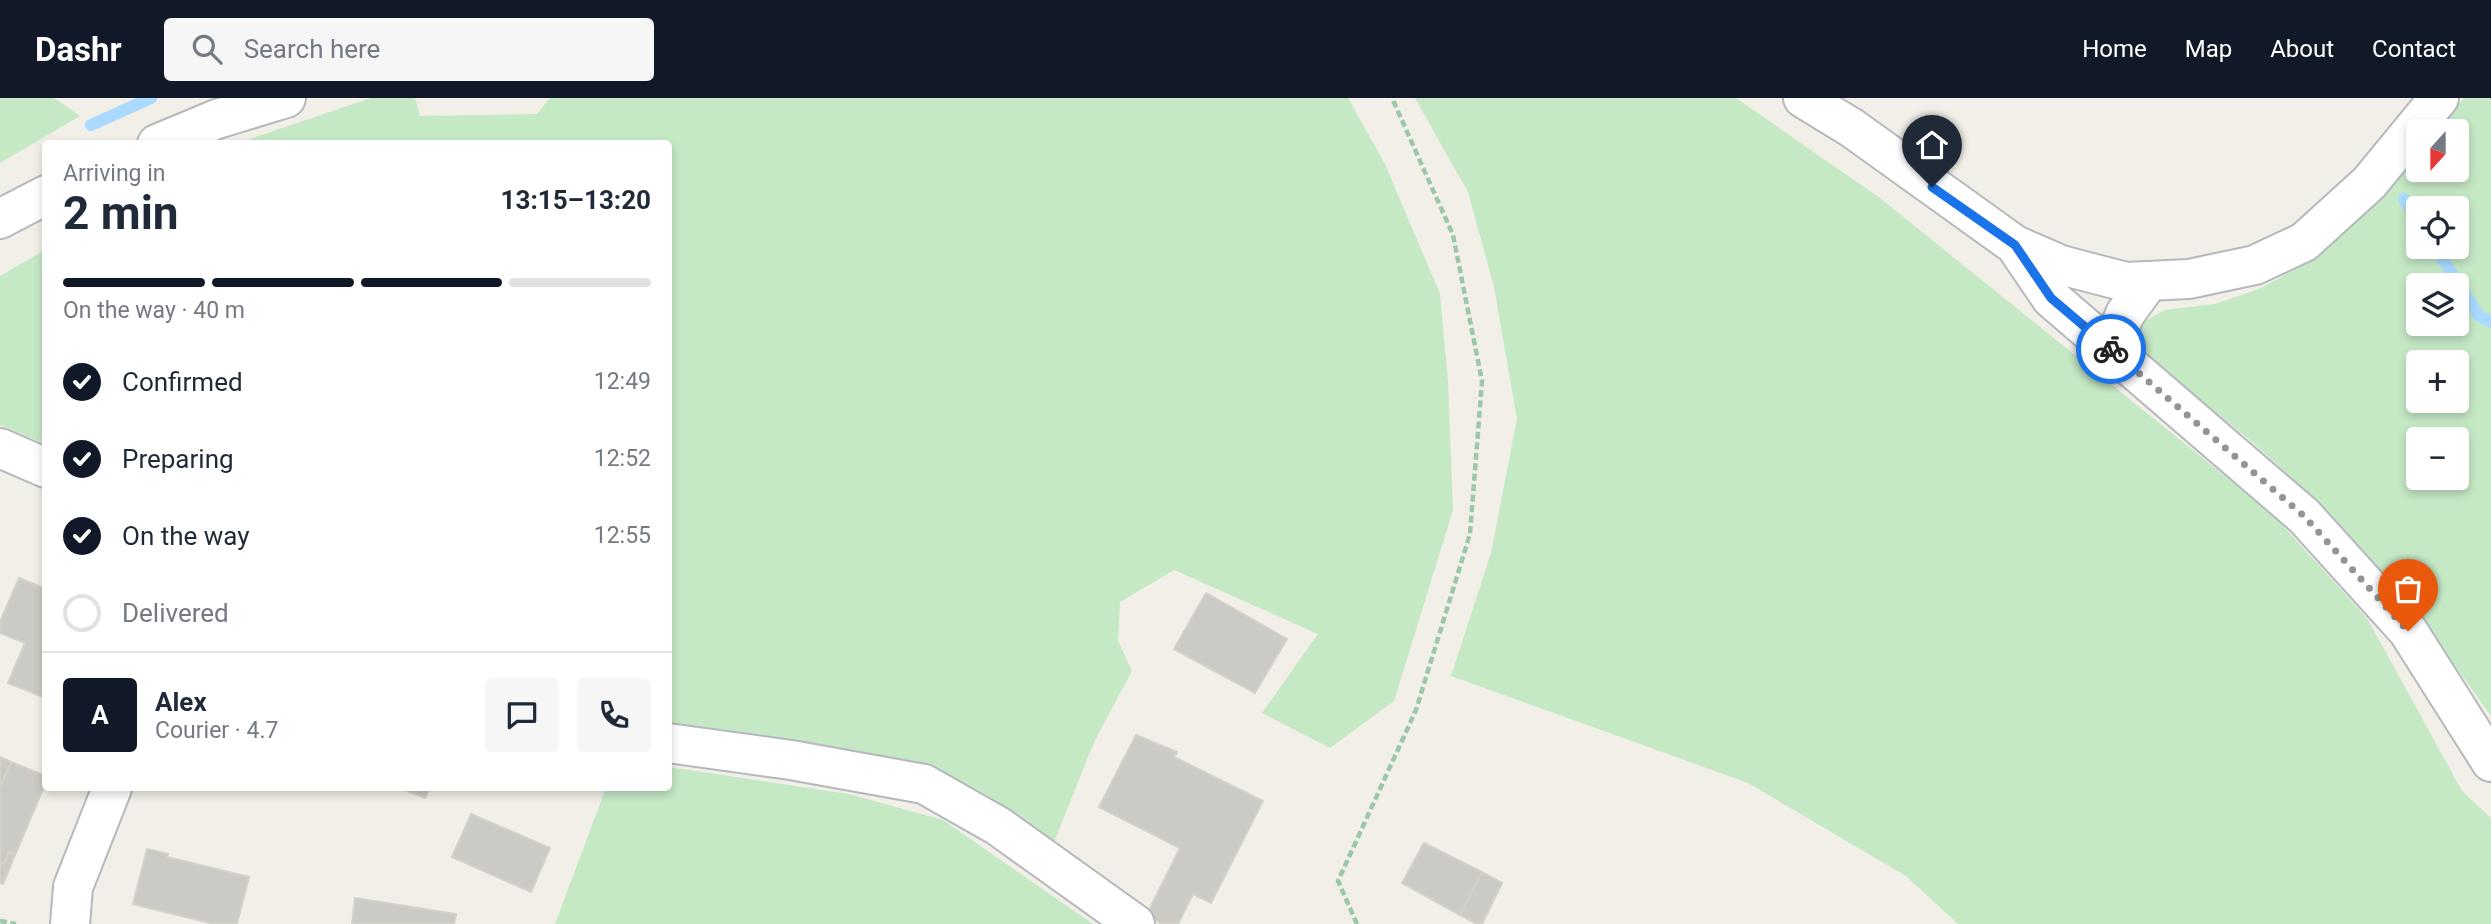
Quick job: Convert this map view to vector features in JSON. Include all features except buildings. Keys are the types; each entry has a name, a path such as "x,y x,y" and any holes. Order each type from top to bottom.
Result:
{"street":[{"path":"167,140 217,119 286,98"},
{"path":"1803,98 1852,128 2015,245 2061,265 2126,282 2189,279 2255,264 2304,242 2370,183 2439,98"},
{"path":"0,219 42,197"},
{"path":"2015,245 2051,298 2304,516 2408,631 2491,762"},
{"path":"2111,349 2125,314 2149,281"},
{"path":"0,448 42,466"},
{"path":"672,744 924,784 998,826 1135,924"},
{"path":"70,924 73,887 111,791"}],"path":[{"path":"1357,924 1338,881 1416,709 1470,534 1482,381 1453,235 1392,98"},
{"path":"0,921 16,924"}],"green space":[{"path":"0,98 54,98 80,116 0,163"},
{"path":"371,98 415,98 420,116 537,114 550,98 1348,98 1385,164 1440,294 1448,381 1453,510 1394,701 1330,748 1262,713 1318,634 1174,570 1120,602 1118,641 1132,671 1095,740 1054,842 985,794 916,766 672,725 672,140 247,140"},
{"path":"1415,98 1736,98 1880,198 2272,514 2367,618 2462,791 2491,818 2491,924 1958,924 1906,876 1748,783 1451,676 1491,553 1517,419 1494,287 1468,192"},
{"path":"2464,98 2491,98 2491,716 2443,649 2391,584 2308,493 2224,419 2129,345 2139,324 2165,310 2215,304 2259,289 2316,258 2406,166 2406,182 2469,182 2469,119 2447,119"},
{"path":"42,252 42,443 0,425 0,276"},
{"path":"672,767 849,794 943,820 1093,924 555,924 605,791 672,791"}],"waterway":[{"path":"91,125 151,98"},
{"path":"2443,259 2479,316 2491,322"}],"way so far":[{"path":"2111,349 2304,516 2408,631"}],"route":[{"path":"1932,187 2015,245 2051,298 2111,349"}]}
